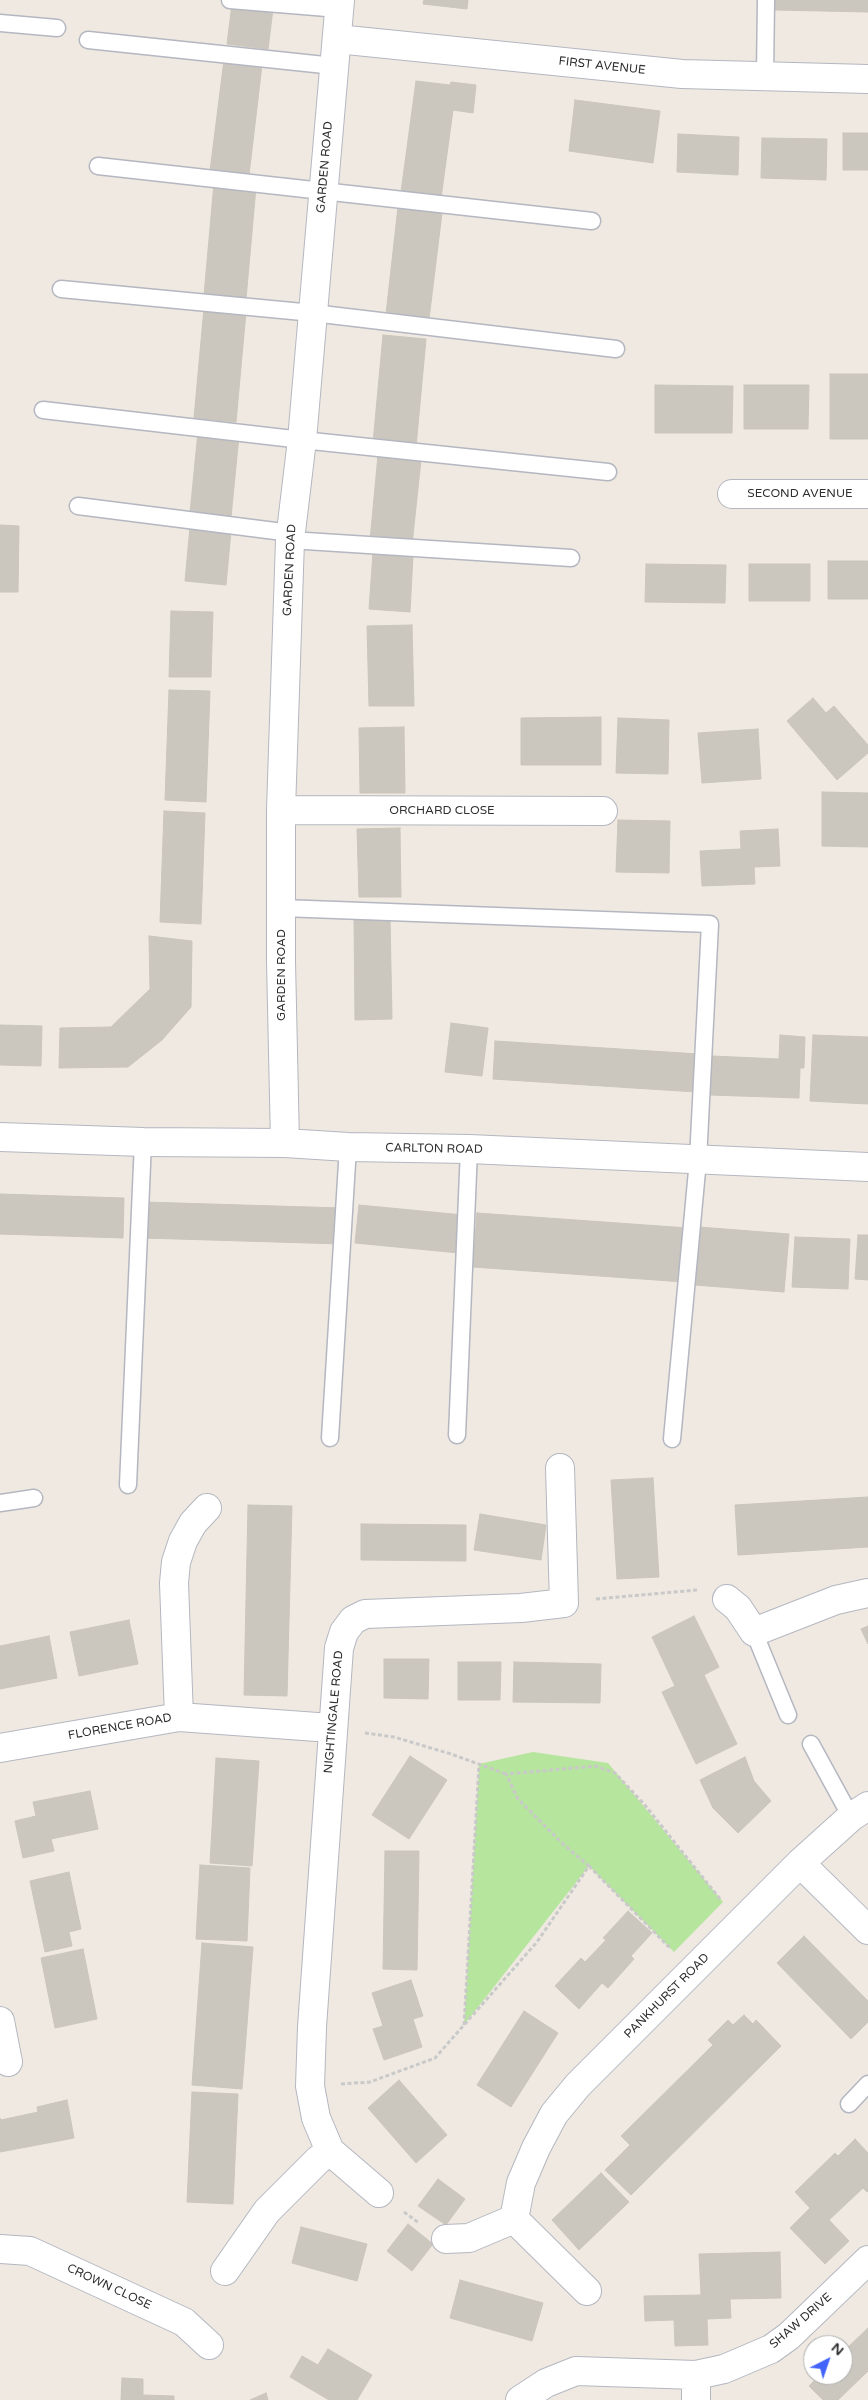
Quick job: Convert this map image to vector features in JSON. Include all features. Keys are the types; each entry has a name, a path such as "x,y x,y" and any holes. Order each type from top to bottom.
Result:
{"street":[{"name":"GARDEN ROAD","path":"285,1143 281,961 281,810 290,536 302,440 340,4"},
{"name":"FIRST AVENUE","path":"336,39 682,74 868,79"},
{"name":"SECOND AVENUE","path":"732,494 868,494"},
{"name":"ORCHARD CLOSE","path":"281,810 603,811"},
{"name":"CARLTON ROAD","path":"0,1137 469,1149 868,1166"},
{"path":"560,1468 564,1603"},
{"path":"179,1717 174,1583 176,1562 183,1542 193,1523 207,1508"},
{"path":"727,1599 738,1608 754,1632 836,1600 868,1593"},
{"name":"NIGHTINGALE ROAD","path":"379,2193 330,2151 316,2118 310,2086 312,2027 338,1648 344,1632 353,1620 365,1614 521,1608 564,1603"},
{"name":"FLORENCE ROAD","path":"0,1748 179,1717 332,1728"},
{"name":"PANKHURST ROAD","path":"514,2220 521,2183 536,2148 554,2114 578,2085 800,1863 859,1811"},
{"path":"800,1863 868,1930"},
{"path":"0,2021 8,2062"},
{"path":"226,2271 268,2211 318,2160 330,2151"},
{"path":"446,2239 469,2238 514,2220 587,2292"},
{"name":"CROWN CLOSE","path":"0,2249 30,2251 184,2322 209,2345"},
{"name":"SHAW DRIVE","path":"520,2400 546,2383 576,2371 696,2387 724,2369 771,2349 789,2336 868,2260"}],"lane":[{"path":"230,0 340,4"},
{"path":"765,76 766,0"},
{"path":"0,23 57,28"},
{"path":"88,40 334,66"},
{"path":"98,166 592,221"},
{"path":"61,290 313,313 616,349"},
{"path":"43,410 302,440 608,472"},
{"path":"78,506 290,536 571,558"},
{"path":"282,908 710,924 698,1160 672,1439"},
{"path":"128,1485 143,1142"},
{"path":"330,1438 348,1147"},
{"path":"457,1435 469,1149"},
{"path":"0,1502 34,1498"},
{"path":"754,1632 788,1715"},
{"path":"811,1744 859,1811"},
{"path":"849,2104 868,2084"}],"path":[{"path":"564,1603 694,1589 727,1599"},
{"path":"332,1728 394,1737 506,1774 596,1766 615,1774 644,1804 704,1882 742,1922"},
{"path":"464,2026 479,1764"},
{"path":"506,1774 518,1799 563,1844 590,1866 692,1971"},
{"path":"310,2086 370,2082 435,2058 537,1942 590,1866"},
{"path":"379,2193 422,2225 446,2239"}],"green space":[{"path":"533,1752 608,1763 723,1902 674,1952 589,1866 464,2025 479,1764"}],"building":[{"path":"424,0 468,0 467,9 423,4"},
{"path":"775,0 868,0 868,12 775,10"},
{"path":"232,4 273,9 268,49 227,44"},
{"path":"224,60 262,65 249,175 210,171"},
{"path":"416,81 450,85 451,82 476,85 473,113 453,110 441,198 401,192"},
{"path":"575,100 660,111 653,163 569,151"},
{"path":"843,133 868,133 868,170 843,170"},
{"path":"678,134 739,137 738,175 677,172"},
{"path":"762,138 827,139 826,180 761,178"},
{"path":"214,183 256,187 246,299 204,295"},
{"path":"398,207 442,213 429,319 386,314"},
{"path":"204,308 246,312 236,422 194,418"},
{"path":"383,335 426,339 416,447 373,443"},
{"path":"830,374 868,374 868,439 830,439"},
{"path":"655,385 733,386 732,433 655,433"},
{"path":"744,385 809,385 808,429 744,429"},
{"path":"198,432 239,436 231,517 190,513"},
{"path":"378,455 421,460 412,545 370,541"},
{"path":"0,525 19,526 18,592 0,592"},
{"path":"190,527 231,531 226,585 185,581"},
{"path":"373,553 413,555 410,612 369,609"},
{"path":"828,561 868,561 868,599 828,599"},
{"path":"646,564 726,565 725,603 645,602"},
{"path":"749,564 810,564 810,601 749,601"},
{"path":"171,611 213,612 211,677 169,677"},
{"path":"412,625 414,706 369,706 367,626"},
{"path":"169,690 210,691 206,802 165,800"},
{"path":"813,698 826,713 834,706 868,745 868,753 837,780 787,721"},
{"path":"601,717 601,765 521,765 521,718"},
{"path":"618,718 669,720 668,774 616,773"},
{"path":"404,727 405,793 360,793 359,728"},
{"path":"758,729 761,779 702,783 698,733"},
{"path":"822,792 868,793 868,847 822,846"},
{"path":"164,811 205,813 201,924 160,922"},
{"path":"618,820 670,821 669,873 616,872"},
{"path":"400,828 401,897 359,897 357,829"},
{"path":"778,829 780,866 754,867 755,884 702,886 700,851 741,849 740,831"},
{"path":"354,918 390,918 392,1019 355,1020"},
{"path":"149,936 192,941 191,1007 162,1040 128,1067 59,1068 60,1028 111,1027 150,989"},
{"path":"451,1023 488,1028 482,1076 445,1072"},
{"path":"0,1025 42,1026 41,1066 0,1065"},
{"path":"780,1035 805,1037 804,1068 800,1068 799,1098 710,1095 712,1056 779,1059"},
{"path":"813,1035 868,1037 868,1104 810,1101"},
{"path":"495,1041 698,1054 696,1092 493,1079"},
{"path":"0,1194 124,1198 123,1238 0,1234"},
{"path":"144,1202 342,1208 341,1244 144,1238"},
{"path":"359,1205 463,1215 459,1253 355,1243"},
{"path":"477,1213 688,1228 684,1282 473,1267"},
{"path":"699,1227 789,1234 784,1292 695,1285"},
{"path":"858,1235 868,1235 868,1280 855,1279"},
{"path":"795,1237 850,1239 848,1289 792,1287"},
{"path":"653,1478 659,1577 617,1579 611,1480"},
{"path":"868,1497 868,1547 738,1555 735,1505"},
{"path":"248,1505 292,1506 287,1696 244,1695"},
{"path":"480,1514 546,1525 541,1560 474,1550"},
{"path":"361,1524 466,1525 466,1561 361,1560"},
{"path":"694,1616 719,1667 704,1675 737,1744 696,1764 662,1692 675,1686 652,1637"},
{"path":"129,1620 138,1664 79,1676 70,1632"},
{"path":"868,1626 868,1644 861,1629"},
{"path":"49,1636 57,1678 0,1689 0,1646"},
{"path":"384,1659 429,1659 428,1699 384,1698"},
{"path":"458,1662 501,1662 500,1700 458,1700"},
{"path":"514,1662 601,1664 600,1703 513,1702"},
{"path":"410,1756 447,1780 409,1839 372,1815"},
{"path":"745,1757 754,1781 771,1801 738,1833 713,1808 700,1780"},
{"path":"216,1758 259,1761 252,1866 210,1863"},
{"path":"90,1791 98,1829 51,1839 54,1851 23,1858 15,1821 36,1816 33,1802"},
{"path":"385,1851 419,1851 417,1970 383,1969"},
{"path":"200,1865 250,1868 247,1941 196,1939"},
{"path":"69,1872 81,1929 69,1932 72,1946 45,1952 30,1881"},
{"path":"628,1911 652,1933 631,1956 634,1959 608,1988 602,1983 579,2009 555,1986 581,1958 585,1962 606,1940 603,1938"},
{"path":"804,1936 868,2001 868,2022 851,2039 777,1963"},
{"path":"202,1943 253,1947 242,2089 192,2085"},
{"path":"83,1949 97,2019 55,2028 41,1958"},
{"path":"411,1980 423,2016 413,2019 422,2047 384,2060 373,2029 383,2026 372,1993"},
{"path":"524,2011 558,2033 511,2107 477,2085"},
{"path":"744,2015 753,2024 756,2020 781,2046 631,2195 605,2170 630,2145 621,2136 713,2045 708,2040 728,2020 733,2025"},
{"path":"399,2080 447,2135 416,2163 368,2108"},
{"path":"192,2092 238,2094 233,2204 187,2202"},
{"path":"67,2100 74,2138 0,2152 0,2118 1,2120 38,2112 37,2107"},
{"path":"855,2139 868,2153 868,2191 863,2188 829,2220 849,2241 825,2264 790,2228 810,2208 795,2192 835,2153 838,2156"},
{"path":"601,2173 629,2202 579,2250 552,2220"},
{"path":"438,2179 465,2199 446,2225 418,2206"},
{"path":"408,2224 433,2244 412,2271 387,2251"},
{"path":"301,2227 367,2244 357,2281 292,2263"},
{"path":"780,2252 781,2298 730,2299 731,2318 707,2319 708,2345 675,2346 674,2320 645,2321 644,2296 701,2295 699,2254"},
{"path":"460,2280 543,2303 532,2341 450,2318"},
{"path":"868,2328 868,2371 838,2400 823,2400 810,2385 853,2385 853,2342"},
{"path":"328,2349 372,2375 357,2400 329,2400 290,2377 302,2356 318,2365"},
{"path":"122,2378 143,2379 143,2395 174,2396 174,2400 121,2400"},
{"path":"266,2393 268,2400 250,2400"}]}
